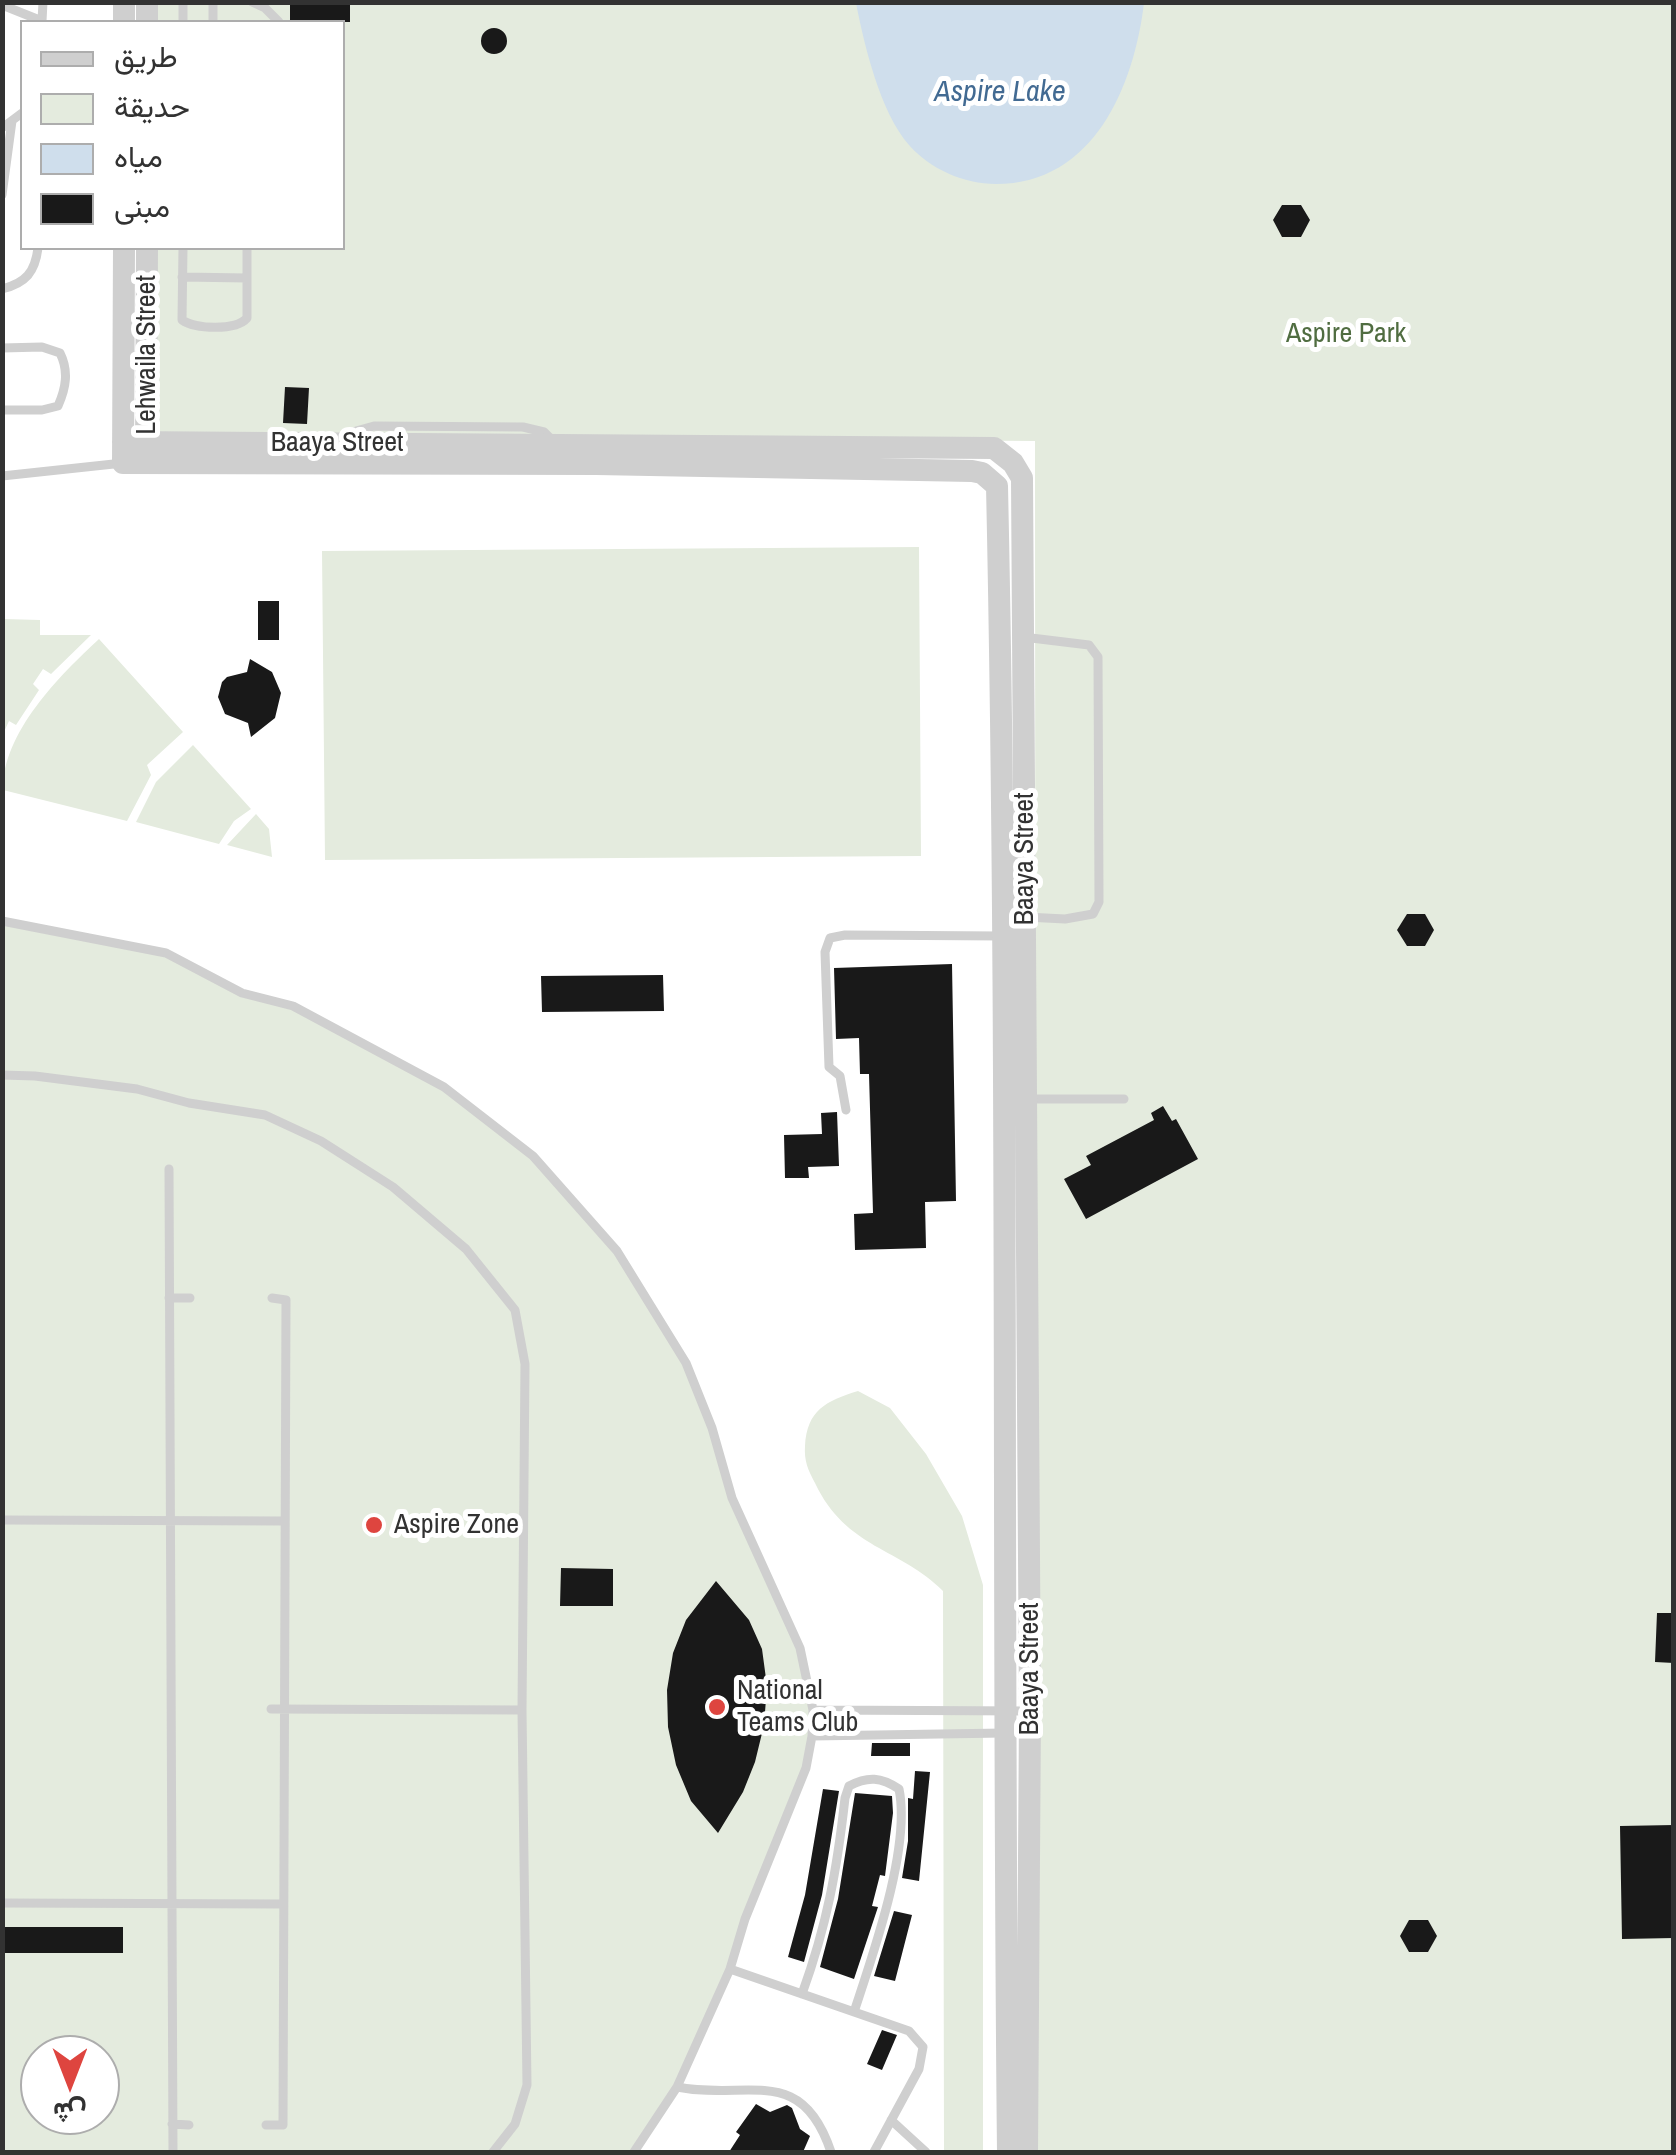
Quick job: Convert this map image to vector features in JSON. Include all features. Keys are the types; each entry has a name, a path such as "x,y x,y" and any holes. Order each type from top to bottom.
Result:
{"street":[{"name":"Lehwaila Street","path":"124,250 135,453"},
{"name":"Lehwaila Street","path":"135,453 147,250"},
{"name":"Baaya Street","path":"135,453 348,444 994,448 1013,462 1022,478 1012,637 1002,936 1016,1099 1030,1722 1008,2152"},
{"name":"Baaya Street","path":"135,453 982,473 997,486 1012,637 1026,926 1016,1099 1004,1722 1027,2152"},
{"path":"1002,936 1026,926"}],"lane":[{"path":"252,2 277,20"},
{"path":"2,5 37,20"},
{"path":"2,195 7,124"},
{"path":"2,289 28,278 38,250"},
{"path":"182,250 181,317 193,325 244,323 247,250"},
{"path":"182,277 247,278"},
{"path":"2,348 42,347 60,354 65,364 65,390 58,406 2,410"},
{"path":"2,476 135,453"},
{"path":"1012,637 1089,644 1098,657 1099,902 1093,914 1026,926"},
{"path":"2,921 166,953 242,994 293,1006 444,1087 533,1156 618,1250 686,1363 712,1428 732,1498 800,1648 813,1710 812,1736 806,1768 745,1919 730,1970 677,2086 634,2152"},
{"path":"846,1110 840,1076 829,1067 825,952 830,938 1002,936"},
{"path":"2,1075 137,1089 189,1103 265,1115 320,1141 394,1186 466,1249 515,1310 526,1364 522,1710 527,2085 515,2124 494,2152"},
{"path":"1016,1099 1124,1099"},
{"path":"169,1169 173,2152"},
{"path":"170,1298 190,1298"},
{"path":"266,2125 283,2125 286,1300 272,1298"},
{"path":"2,1520 283,1520"},
{"path":"170,1710 186,1710"},
{"path":"270,1710 522,1710"},
{"path":"813,1710 1030,1722"},
{"path":"812,1736 1030,1722"},
{"path":"802,1994 822,1939 836,1878 844,1798 849,1786 863,1778 885,1780 898,1789 902,1804 892,1882 854,2012"},
{"path":"2,1903 283,1904"},
{"path":"730,1970 909,2030 922,2047 919,2069 874,2152"},
{"path":"677,2086 706,2092 789,2093 813,2114 831,2152"},
{"path":"892,2120 926,2152"},
{"path":"172,2124 189,2125"}],"green space":[{"name":"Aspire Park","path":"155,3 1673,3 1673,2152 1036,2152 1035,441 153,435 154,250 345,250 345,20 155,20"},
{"path":"919,547 921,856 325,860 322,551"},
{"path":"3,619 40,620 40,635 91,635 51,674 43,669 33,684 39,690 16,725 9,721 3,734"},
{"path":"99,639 183,732 147,765 151,775 127,821 3,790 5,769 23,727 51,688"},
{"path":"193,745 251,809 234,821 219,844 136,822 156,782"},
{"path":"256,814 269,829 272,857 227,845"},
{"name":"Aspire Zone","path":"3,921 166,953 242,993 293,1006 444,1087 533,1156 617,1251 686,1363 732,1498 800,1648 813,1710 806,1768 730,1969 677,2087 634,2152 3,2152"},
{"path":"858,1391 890,1408 926,1454 962,1516 983,1585 983,2152 944,2152 943,1591 842,1522 828,1505 806,1461 807,1434 814,1415 828,1403"}],"water":[{"name":"Aspire Lake","path":"856,2 1144,3 1130,66 1103,125 1083,149 1059,167 1030,180 996,184 948,173 909,145 882,96"}],"building":[{"path":"290,2 350,2 350,22 290,20"},
{"path":"494,28 503,32 507,41 503,50 494,54 485,50 481,41 485,32"},
{"path":"1282,205 1301,205 1310,220 1301,237 1282,237 1273,220"},
{"path":"285,387 309,388 307,424 283,423"},
{"path":"258,601 279,601 279,640 258,640"},
{"path":"250,659 272,672 281,693 275,718 251,737 248,723 225,714 218,697 222,682 247,672"},
{"path":"1407,914 1425,914 1434,930 1425,946 1407,946 1397,930"},
{"path":"952,964 956,1201 925,1202 926,1248 855,1250 854,1214 873,1213 869,1074 860,1074 859,1038 836,1039 834,968"},
{"path":"663,975 664,1011 542,1012 541,976"},
{"path":"1163,1106 1172,1121 1176,1119 1198,1159 1086,1219 1064,1179 1091,1165 1086,1156 1154,1120 1151,1113"},
{"path":"837,1112 839,1166 808,1167 809,1178 785,1178 784,1135 822,1134 821,1113"},
{"path":"561,1568 613,1569 613,1606 560,1606"},
{"name":"National Teams Club","path":"716,1581 749,1620 762,1649 767,1686 764,1725 755,1762 743,1792 718,1833 691,1801 676,1765 668,1727 667,1690 673,1653 686,1620"},
{"path":"1657,1613 1674,1613 1674,1663 1655,1662"},
{"path":"872,1743 910,1743 910,1756 871,1756"},
{"path":"915,1771 930,1772 919,1881 902,1878 908,1841 908,1798 913,1799"},
{"path":"823,1789 839,1791 822,1895 804,1962 788,1957 805,1895"},
{"path":"855,1793 892,1796 893,1813 885,1876 880,1875 872,1906 878,1907 854,1979 820,1967 838,1899"},
{"path":"1674,1825 1674,1938 1622,1939 1620,1826"},
{"path":"894,1911 912,1915 895,1981 874,1976"},
{"path":"1409,1920 1428,1920 1437,1936 1428,1952 1409,1952 1400,1936"},
{"path":"2,1927 123,1927 123,1953 2,1953"},
{"path":"882,2030 897,2035 882,2070 867,2064"},
{"path":"756,2104 770,2112 787,2105 792,2108 800,2129 810,2136 803,2152 729,2152 740,2135 736,2132"}],"place":[{"name":"Aspire Zone","path":"374,1525"},
{"name":"National Teams Club","path":"717,1707"}]}
